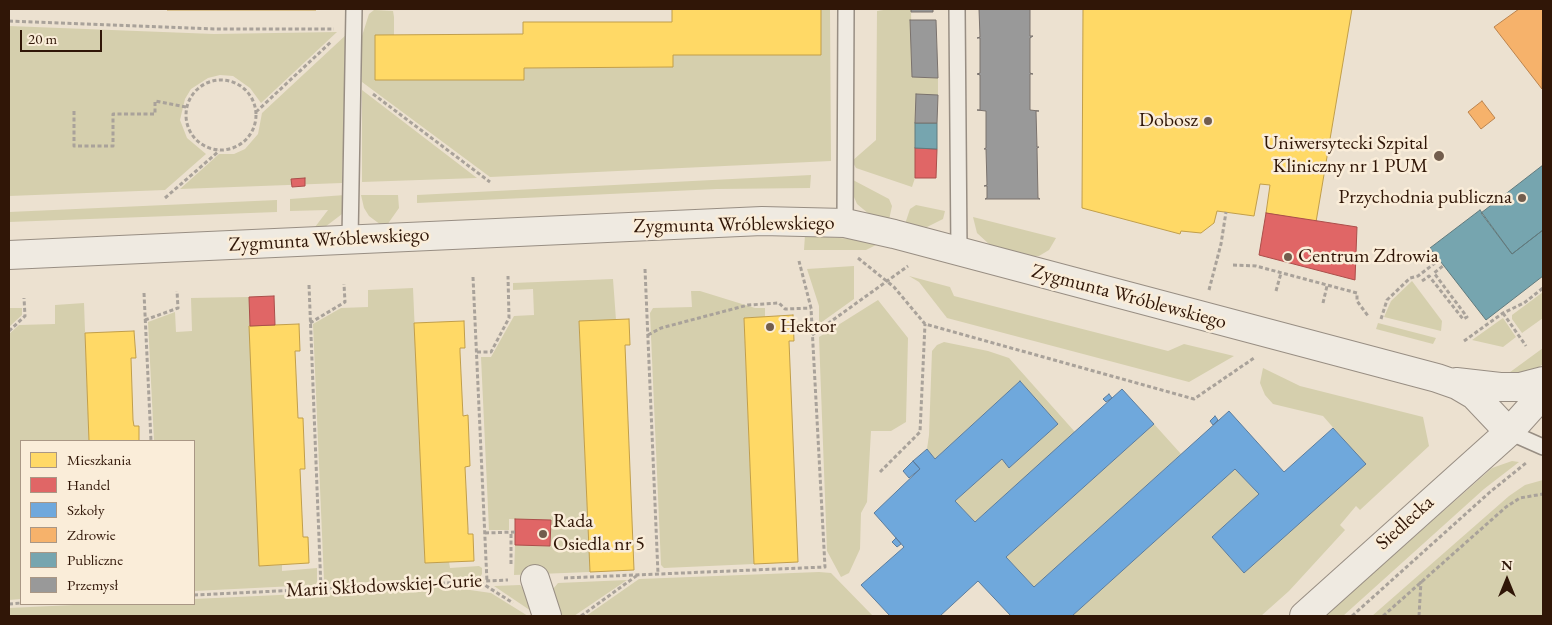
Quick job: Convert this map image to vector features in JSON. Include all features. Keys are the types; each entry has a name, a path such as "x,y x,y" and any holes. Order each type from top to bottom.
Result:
{"street":[{"name":"Zygmunta Wróblewskiego","path":"9,255 762,221 845,223 880,230 1437,378 1457,385 1474,395 1509,432"},
{"path":"1437,378 1500,387 1520,387 1543,381"},
{"name":"Siedlecka","path":"1304,616 1509,432 1543,394"},
{"name":"Siedlecka","path":"1509,432 1543,412"},
{"path":"523,580 547,616"}],"lane":[{"path":"350,239 353,79 350,27 354,9"},
{"path":"845,223 846,9"},
{"path":"957,9 959,252"},
{"path":"1509,432 1543,447"}],"path":[{"path":"9,21 214,29 350,27"},
{"path":"256,112 350,27"},
{"path":"353,79 490,182"},
{"path":"226,80 237,83 246,90 253,100 256,112 256,124 250,136 242,144 231,150 218,151 206,148 192,136 185,121 186,107 196,90 205,83 226,80"},
{"path":"74,111 74,146 113,146 112,114 155,114 155,101 186,107"},
{"path":"164,198 218,151"},
{"path":"1209,291 1221,244 1226,212"},
{"path":"858,258 888,282 925,324 1194,399 1256,356"},
{"path":"1381,320 1387,300 1410,278 1418,276 1440,260"},
{"path":"799,261 811,308 812,336"},
{"path":"812,336 888,282 911,263"},
{"path":"1233,265 1256,266 1357,293 1357,301 1368,316"},
{"path":"1422,282 1429,276 1463,320 1467,317 1434,273 1444,266"},
{"path":"645,269 658,574"},
{"path":"1276,291 1281,273"},
{"path":"477,352 490,352 509,318 508,276"},
{"path":"473,277 487,582"},
{"path":"310,323 345,302 344,284"},
{"path":"309,285 321,588"},
{"path":"1322,304 1328,286"},
{"path":"1464,342 1503,313 1524,302 1543,288"},
{"path":"145,320 178,308 177,291"},
{"path":"144,293 151,440"},
{"path":"9,331 25,316 24,298"},
{"path":"648,335 661,328 748,305 779,302 785,309 811,308"},
{"path":"1503,313 1526,346"},
{"path":"880,472 920,432 925,324"},
{"name":"Marii Skłodowskiej-Curie","path":"195,595 639,574 825,568 812,336"},
{"path":"1352,616 1490,492 1524,464"},
{"path":"1383,616 1506,507 1520,498 1543,494"},
{"path":"484,533 513,532 523,580"},
{"path":"581,616 639,574"},
{"path":"1419,616 1422,581"},
{"path":"480,582 518,606"}],"shaded area":[{"path":"804,9 830,10 831,161 490,177 362,82 362,36 369,14 374,10 393,11 394,17 394,35 375,35 375,80 524,80 524,68 673,67 673,55"},
{"path":"911,9 912,77 938,78 938,95 916,95 915,178 912,187 856,168 852,161 876,140 877,11"},
{"path":"9,26 214,34 337,32 261,103 250,88 233,76 220,75 208,78 191,89 185,99 180,120 187,138 206,154 165,190 9,196"},
{"path":"347,34 342,183 180,189 219,154 234,154 245,149 258,134 262,113"},
{"path":"362,90 477,178 362,182"},
{"path":"811,175 810,188 717,189 417,203 417,195"},
{"path":"853,180 889,199 892,206 889,220 869,214 857,204 854,197"},
{"path":"345,195 342,214 325,227 315,227 328,210 290,211 290,199"},
{"path":"361,195 398,195 399,208 387,225 381,225 369,216 364,208"},
{"path":"277,200 277,212 9,222 9,212"},
{"path":"916,205 945,211 943,219 927,227 905,224 910,209"},
{"path":"973,217 1056,238 1049,250 1039,256 1028,256 990,245 977,233"},
{"path":"805,235 851,239 878,244 866,250 804,250"},
{"path":"854,266 854,299 819,324 819,306 807,269"},
{"path":"909,276 950,287 954,296 1168,351 1184,344 1234,356 1189,382 947,318 919,282"},
{"path":"613,279 616,320 579,322 590,572 514,575 515,545 550,546 551,520 509,519 509,530 489,530 481,357 491,357 514,316 534,315 533,289 513,290 513,283"},
{"path":"1412,281 1442,321 1441,331 1384,317 1391,301"},
{"path":"413,288 425,563 449,562 450,568 479,566 482,568 482,574 480,577 326,584 324,581 313,324 341,308 368,307 368,290"},
{"path":"691,291 700,291 755,308 765,308 765,317 744,318 754,564 664,568 661,565 650,313 653,308 692,307"},
{"path":"1543,292 1543,318 1522,333 1512,319 1512,315"},
{"path":"249,297 260,566 282,565 282,571 317,568 317,582 315,585 195,591 195,440 154,440 148,322 175,312 176,332 192,331 191,298"},
{"path":"878,300 908,338 906,422 891,431 871,431 867,502 861,513 860,549 849,573 841,577 827,551 819,337"},
{"path":"84,303 89,440 20,440 20,599 9,600 9,334 19,325 55,324 55,305"},
{"path":"9,308 22,308 22,315 9,327"},
{"path":"1503,318 1516,337 1503,347 1472,340"},
{"path":"1378,323 1436,338 1433,344 1376,329"},
{"path":"944,342 988,351 1009,358 1075,432 975,522 955,501 1002,459 1010,467 1058,424 1020,381 935,459 927,449 932,351 937,345"},
{"path":"1543,348 1543,364 1535,370 1502,378"},
{"path":"1263,368 1300,386 1423,417 1429,446 1360,510 1356,506 1340,525 1345,530 1289,591 1261,616 1072,616 1235,469 1259,494 1212,537 1244,573 1365,464 1323,416 1273,404 1265,395 1260,383"},
{"path":"1154,424 1181,454 1034,587 1006,557"},
{"path":"1512,461 1519,462 1484,489 1343,616 1325,616 1492,468"},
{"path":"1543,480 1543,616 1372,616 1509,496 1525,485"},
{"path":"831,573 873,616 586,616 639,579"},
{"path":"627,580 574,616 557,616 549,594 558,583"},
{"path":"520,585 531,596 537,615 494,586"},
{"path":"449,587 491,593 528,616 9,616 9,608 74,605 195,605 195,599"}],"building: Mieszkania":[{"path":"316,9 316,10 167,10"},
{"path":"672,9 821,9 821,55 673,55 673,67 524,68 524,80 375,80 375,35 523,34 523,22 672,22"},
{"name":"Dobosz","path":"1083,9 1352,9 1316,222 1266,213 1270,185 1260,184 1254,216 1217,211 1214,223 1201,233 1181,231 1180,234 1082,208"},
{"path":"793,315 794,341 789,341 798,562 754,564 744,318"},
{"path":"629,319 630,345 625,345 634,570 590,572 579,321"},
{"path":"464,321 465,348 460,348 460,352 463,416 468,415 470,466 465,467 468,534 473,534 474,561 425,563 414,323"},
{"path":"299,324 300,351 295,351 298,418 303,418 305,469 300,469 303,537 308,537 309,563 259,566 249,326"},
{"path":"134,331 136,358 131,358 133,420 134,426 139,426 139,440 89,440 85,333"}],"building: Handel":[{"path":"915,148 937,149 936,178 915,178"},
{"path":"305,178 305,186 292,187 291,179"},
{"path":"1266,213 1357,227 1355,280 1259,255"},
{"path":"274,296 275,325 250,326 249,297"},
{"path":"515,519 551,520 550,546 515,545"}],"building: Szkoły":[{"path":"1020,381 1058,424 1009,468 1002,459 955,501 975,522 1122,389 1154,424 1006,557 1034,587 1229,411 1284,472 1333,428 1366,464 1244,573 1212,537 1259,494 1235,469 1072,616 1011,616 978,581 940,616 890,616 861,585 904,547 874,513 920,469 913,461 927,449 935,459"},
{"path":"1109,394 1112,398 1106,402 1103,399"},
{"path":"1215,416 1218,420 1213,425 1210,421"},
{"path":"913,461 920,469 909,478 903,471"},
{"path":"896,538 901,544 897,547 892,542"}],"building: Zdrowie":[{"path":"1519,9 1543,9 1542,89 1494,27"},
{"path":"1482,101 1495,118 1481,129 1468,112"}],"building: Publiczne":[{"path":"915,123 937,123 937,149 915,148"},
{"name":"Przychodnia publiczna","path":"1543,165 1543,230 1512,254 1481,213"},
{"path":"1480,210 1512,254 1543,230 1543,276 1486,320 1430,248"}],"building: Przemysł":[{"path":"911,9 933,9 933,12 911,12"},
{"path":"979,9 1030,9 1030,36 1033,36 1030,38 1030,73 1033,74 1030,74 1030,110 1039,111 1036,111 1037,147 1039,147 1037,148 1038,198 1040,199 985,199 987,198 987,186 984,186 987,185 986,149 984,149 986,148 986,111 977,110 980,110 980,75 977,74 980,73 980,38 977,38 980,37"},
{"path":"910,20 936,20 938,78 912,77"},
{"path":"916,94 938,95 937,123 915,123"}],"place":[{"name":"Dobosz","path":"1208,121"},
{"name":"Uniwersytecki Szpital Kliniczny nr 1 PUM","path":"1439,156"},
{"name":"Przychodnia publiczna","path":"1522,198"},
{"name":"Centrum Zdrowia","path":"1288,257"},
{"name":"Hektor","path":"770,327"},
{"name":"Rada Osiedla nr 5","path":"543,534"}]}
